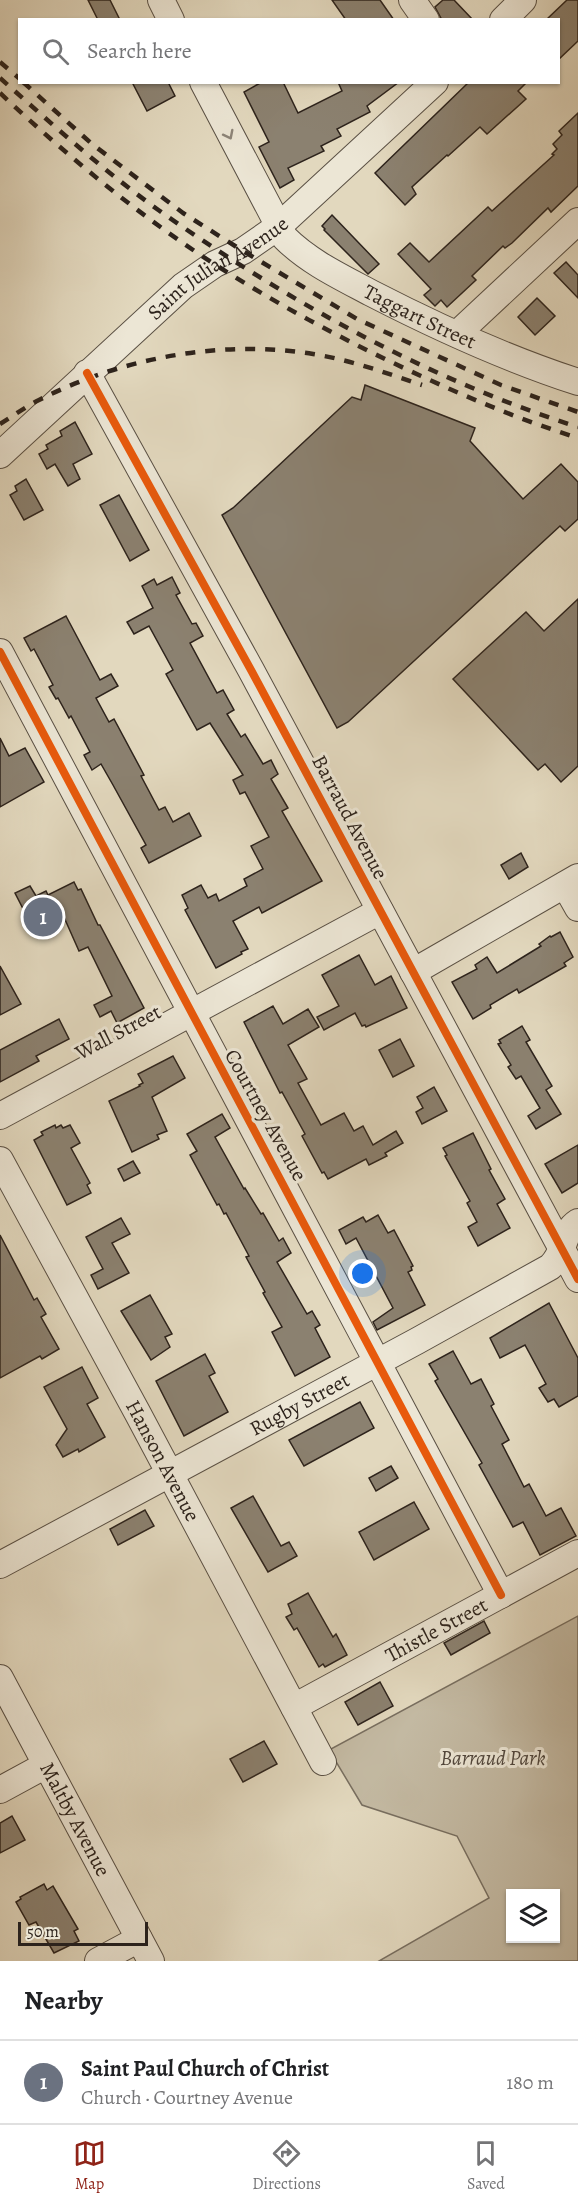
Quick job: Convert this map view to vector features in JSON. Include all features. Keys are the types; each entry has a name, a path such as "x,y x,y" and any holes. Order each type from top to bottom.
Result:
{"street":[{"path":"161,0 170,18"},
{"path":"412,0 425,18"},
{"path":"505,18 524,0"},
{"name":"Taggart Street","path":"204,84 285,238 298,251 340,277 405,311 535,367 578,382"},
{"name":"Saint Julian Avenue","path":"0,454 183,286 215,264 243,251 279,226 433,84"},
{"path":"457,334 578,221"},
{"name":"Barraud Avenue","path":"87,373 245,659 578,1279"},
{"name":"Courtney Avenue","path":"0,652 190,1014 379,1362 501,1595"},
{"path":"413,972 571,881 578,908"},
{"name":"Wall Street","path":"0,1116 380,910"},
{"name":"Hanson Avenue","path":"0,1160 323,1762"},
{"name":"Rugby Street","path":"0,1565 379,1362 550,1267 562,1250 566,1233 578,1222"},
{"name":"Thistle Street","path":"294,1707 578,1553"},
{"name":"Maltby Avenue","path":"0,1678 145,1950"},
{"path":"0,1790 46,1765"},
{"path":"98,1961 145,1950"}],"green space":[{"name":"Barraud Park","path":"578,1616 578,1961 379,1961 489,1898 457,1836 362,1805 329,1750"}],"building":[{"path":"88,0 110,0 119,18 97,18"},
{"path":"332,0 380,0 393,18 345,18"},
{"path":"443,0 454,0 471,18 441,18 435,7"},
{"path":"567,0 578,0 578,41 560,58 560,18 548,18"},
{"path":"133,84 169,84 175,96 147,111"},
{"path":"258,84 284,84 298,113 342,91 339,84 396,84 367,106 370,112 337,129 341,136 321,146 324,151 288,168 294,180 280,188 259,147 269,142 244,92"},
{"path":"467,84 525,84 518,91 526,99 487,134 480,127 447,155 412,187 416,194 405,205 375,173"},
{"path":"578,113 578,186 551,212 548,208 512,243 505,248 503,246 472,276 476,280 447,307 441,300 435,306 424,295 431,289 398,254 410,243 429,262 488,207 492,211 554,155 552,154 557,149 553,144 562,135 559,131"},
{"path":"332,215 379,264 368,274 324,230 322,226"},
{"path":"566,262 578,275 578,298 554,273"},
{"path":"537,298 555,316 535,335 518,317"},
{"path":"365,385 475,428 470,441 523,499 561,464 578,482 578,519 565,531 560,526 348,722 337,728 222,515 233,508 352,397 361,400"},
{"path":"75,422 92,454 73,464 80,479 68,486 55,464 47,469 39,454 48,449 46,445 62,436 60,431"},
{"path":"26,479 43,510 24,520 10,495 17,491 15,486"},
{"path":"119,495 149,550 130,561 100,505"},
{"path":"172,577 180,593 176,595 192,624 196,623 203,636 190,643 217,693 223,690 234,710 227,714 241,737 245,734 263,764 271,760 278,774 271,779 288,808 282,811 322,881 262,913 259,907 233,921 248,949 216,968 185,910 188,908 182,895 201,885 208,898 216,894 219,901 247,886 244,879 263,869 251,846 269,837 245,792 240,794 233,780 243,775 210,723 197,730 166,674 173,670 149,626 134,634 127,622 153,608 142,586 154,579 157,585"},
{"path":"578,599 578,766 561,782 545,764 538,770 453,679 526,612 544,631"},
{"path":"66,616 100,680 111,674 118,686 96,698 109,722 114,719 144,775 141,776 159,810 165,807 173,822 189,813 201,836 149,863 141,848 146,845 113,785 101,764 92,770 84,755 90,752 71,716 69,718 49,687 53,685 34,649 31,651 24,638"},
{"path":"0,738 9,756 25,748 44,782 0,807"},
{"path":"521,853 528,867 509,879 501,865"},
{"path":"74,882 78,890 81,889 98,925 144,1008 117,1023 111,1011 100,1017 94,1005 112,996 88,947 79,951 63,915 34,930 15,893 30,886 36,896 46,891 48,895"},
{"path":"560,932 573,957 564,963 566,966 519,993 517,989 490,1005 491,1008 473,1019 452,982 477,969 475,965 487,957 497,973 541,946 539,944 550,936"},
{"path":"359,955 375,985 391,976 407,1008 366,1027 362,1026 355,1013 324,1030 317,1017 339,1006 322,975"},
{"path":"0,966 21,1004 0,1015"},
{"path":"273,1006 283,1024 308,1009 319,1027 288,1045 307,1079 298,1083 321,1125 344,1113 354,1131 363,1126 373,1145 396,1131 403,1143 385,1153 387,1156 369,1165 366,1159 328,1179 324,1172 322,1173 302,1136 305,1134 282,1092 280,1093 244,1022"},
{"path":"59,1019 69,1039 36,1056 39,1061 0,1082 0,1050"},
{"path":"522,1026 530,1040 526,1042 552,1086 546,1090 561,1114 536,1129 528,1116 540,1108 521,1076 516,1079 508,1067 511,1065 498,1044 501,1043 499,1040"},
{"path":"400,1039 414,1066 393,1077 379,1050"},
{"path":"173,1056 185,1078 152,1097 167,1131 157,1135 159,1139 132,1152 109,1101 140,1086 143,1083 138,1074"},
{"path":"434,1087 447,1111 422,1124 416,1112 423,1108 417,1097"},
{"path":"222,1114 230,1128 215,1137 244,1189 261,1214 263,1213 279,1241 283,1238 291,1253 277,1262 307,1314 312,1311 320,1325 315,1328 330,1357 295,1376 272,1332 282,1327 246,1257 249,1256 226,1213 224,1214 219,1204 217,1205 190,1155 197,1151 187,1134"},
{"path":"55,1125 56,1128 61,1125 63,1128 70,1125 80,1143 71,1148 90,1183 87,1185 91,1193 67,1205 34,1140 43,1135 41,1132"},
{"path":"473,1133 505,1199 497,1204 510,1228 478,1246 468,1227 477,1222 467,1203 470,1201 445,1156 447,1155 443,1148"},
{"path":"578,1145 578,1183 562,1193 545,1164"},
{"path":"133,1161 140,1173 124,1181 118,1169"},
{"path":"378,1215 388,1233 394,1230 413,1266 408,1272 425,1305 377,1330 373,1322 393,1308 356,1238 346,1244 339,1230 363,1217 366,1222"},
{"path":"121,1218 130,1234 112,1243 129,1273 98,1289 91,1275 103,1269 86,1237"},
{"path":"0,1235 34,1300 37,1298 46,1314 41,1317 59,1349 42,1359 40,1356 0,1378"},
{"path":"150,1295 172,1334 165,1337 170,1347 151,1360 121,1311"},
{"path":"549,1303 578,1358 578,1396 559,1407 554,1399 548,1402 539,1388 546,1384 525,1345 500,1358 490,1338"},
{"path":"453,1351 471,1384 481,1379 494,1404 491,1406 509,1440 502,1444 524,1487 529,1484 546,1516 561,1508 576,1536 540,1555 523,1522 513,1527 479,1465 482,1463 435,1381 438,1379 429,1364"},
{"path":"205,1354 215,1373 209,1376 228,1412 184,1436 156,1381"},
{"path":"82,1367 98,1398 87,1404 105,1437 79,1452 78,1449 63,1457 56,1445 67,1429 44,1387"},
{"path":"360,1402 374,1428 304,1466 289,1440"},
{"path":"391,1466 398,1478 376,1491 369,1478"},
{"path":"253,1496 281,1546 289,1542 297,1556 268,1572 231,1508"},
{"path":"414,1502 429,1529 374,1560 359,1532"},
{"path":"145,1510 154,1526 118,1545 110,1529"},
{"path":"308,1593 333,1637 336,1634 347,1655 325,1667 323,1664 319,1667 297,1628 294,1630 286,1617 292,1614 288,1604"},
{"path":"484,1621 490,1633 451,1655 444,1643"},
{"path":"380,1682 393,1706 358,1725 345,1702"},
{"path":"264,1741 277,1764 243,1782 230,1759"},
{"path":"12,1816 25,1840 0,1853 0,1823"},
{"path":"44,1884 47,1890 53,1886 78,1929 74,1931 79,1941 54,1953 36,1922 29,1925 16,1902 21,1899 20,1897"}],"railway":[{"path":"0,62 18,77"},
{"path":"0,78 121,182 212,247 261,278 363,336 415,362 523,408 578,427"},
{"path":"25,84 92,144 183,213 357,319 501,385 578,412"},
{"path":"0,93 48,137 123,199 175,238 255,289 337,335 421,376 499,410 578,438"},
{"path":"0,424 39,400 104,373 138,363 208,351 243,349 313,354 355,363 422,385"}],"cycle path":[{"path":"87,373 251,670 578,1279"},
{"path":"0,652 501,1595"}],"place":[{"name":"Saint Paul Church of Christ","path":"43,917"}]}
